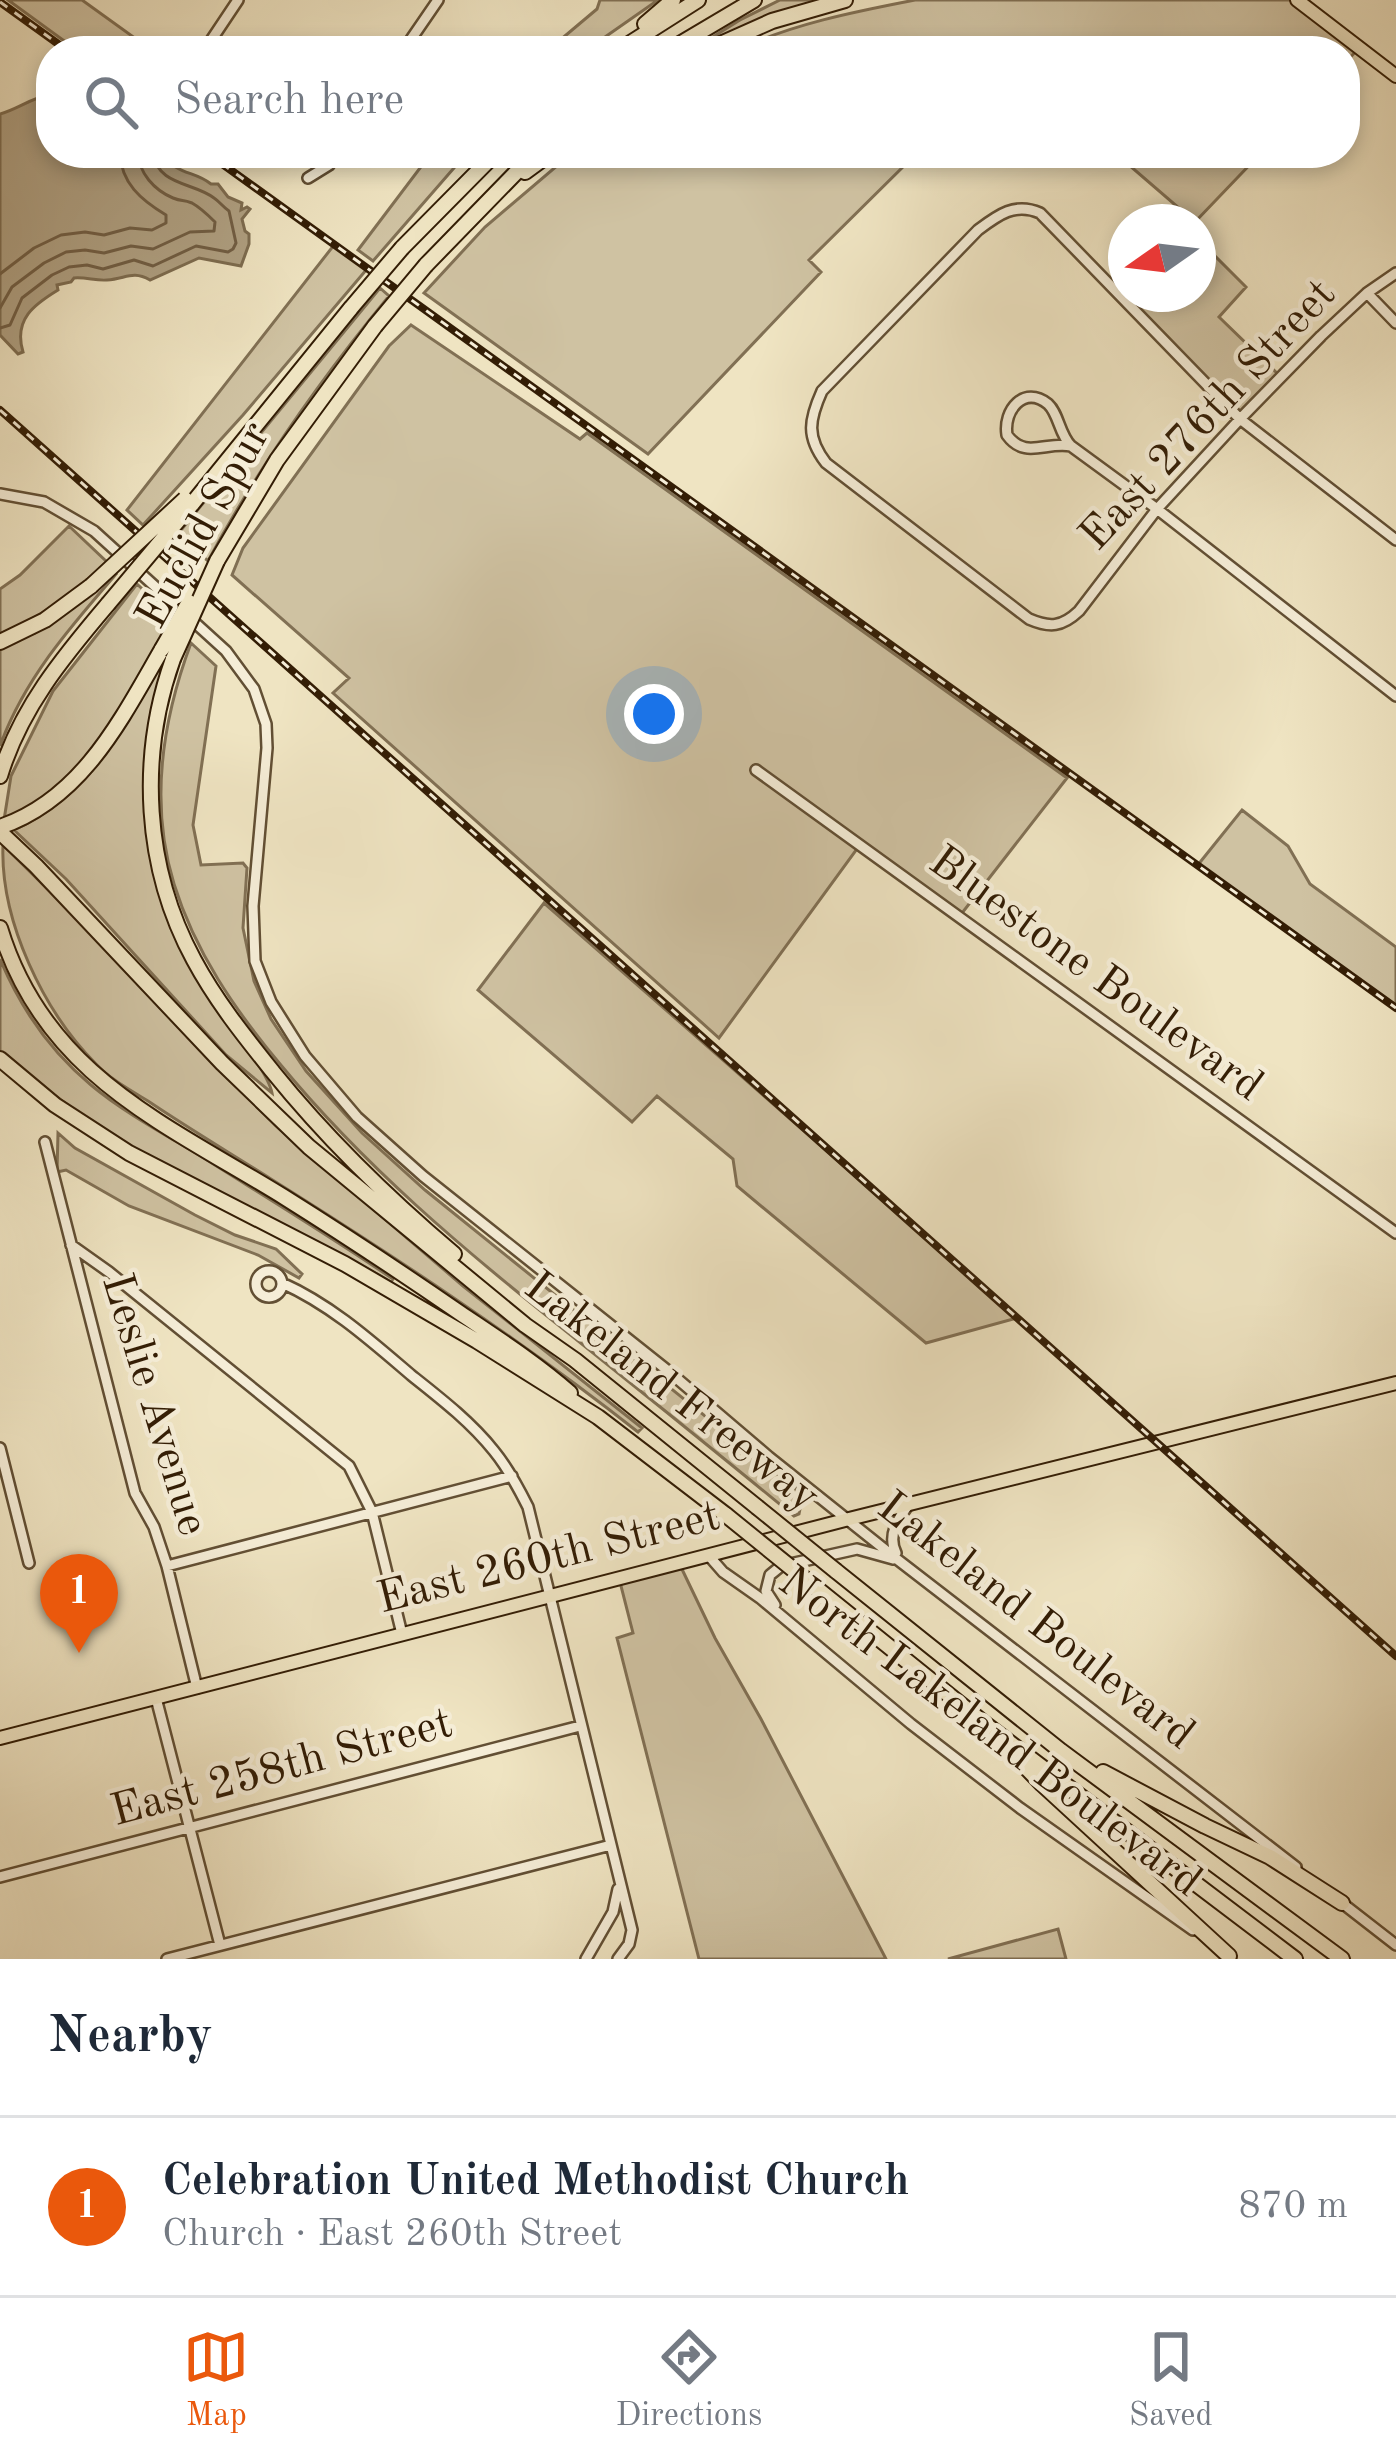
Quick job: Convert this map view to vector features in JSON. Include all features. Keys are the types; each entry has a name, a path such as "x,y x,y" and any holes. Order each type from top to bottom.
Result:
{"highway":[{"path":"633,36 673,0"},
{"path":"641,36 698,0"},
{"path":"693,36 754,0"},
{"path":"739,36 845,0"},
{"name":"Euclid Spur","path":"0,775 36,696 188,502 402,248 481,168"},
{"name":"Euclid Spur","path":"519,168 375,326 277,460 194,593 168,654 154,735 151,811 164,886 193,959 249,1042 342,1150 435,1239 575,1360"},
{"path":"491,195 529,168"},
{"path":"0,642 45,620 92,586 188,502"},
{"path":"0,829 36,811 68,786 97,754 168,654"},
{"name":"Lakeland Freeway","path":"0,829 211,1052 309,1147 525,1325 575,1360 1061,1750 1342,1959"},
{"path":"0,928 19,977 44,1020 104,1083 408,1277 557,1382 598,1418"},
{"name":"Lakeland Freeway","path":"0,1060 109,1141 386,1286 598,1418 985,1724 1295,1959"},
{"path":"985,1724 1042,1784 1231,1957"},
{"path":"1061,1750 1270,1857 1342,1903"}],"main road":[{"path":"1297,0 1346,36"},
{"path":"1360,46 1394,71"},
{"name":"East 260th Street","path":"0,1738 1396,1383"}],"street":[{"path":"214,36 238,0"},
{"path":"414,36 438,0"},
{"path":"308,178 324,168"},
{"name":"East 276th Street","path":"1240,418 1040,214 1014,208 978,230 822,391 810,418 810,435 826,463 1029,619 1045,626 1065,624 1157,509 1240,418 1367,293 1396,273"},
{"path":"1367,293 1396,323"},
{"path":"1071,446 1020,448 1007,435 1007,414 1028,398 1046,402 1071,446 1396,696"},
{"path":"1240,418 1396,539"},
{"name":"Lakeland Boulevard","path":"0,494 44,502 94,531 226,651 254,689 266,724 267,748 253,906 255,961 271,1002 317,1070 357,1117 423,1176 900,1562 1396,1946"},
{"name":"Bluestone Boulevard","path":"756,770 1396,1233"},
{"name":"Leslie Avenue","path":"45,1142 135,1493 167,1566 196,1688"},
{"path":"71,1245 349,1466 372,1512 402,1634"},
{"path":"282,1283 339,1315 455,1411 512,1476 527,1507 632,1930 620,1957"},
{"path":"0,1448 29,1563"},
{"path":"167,1566 512,1476"},
{"path":"900,1562 892,1548 893,1530 909,1504"},
{"path":"782,1616 766,1591 770,1575 781,1566 857,1549 900,1562"},
{"name":"North Lakeland Boulevard","path":"709,1556 723,1572 1020,1808 1231,1957"},
{"path":"155,1698 220,1945"},
{"name":"East 258th Street","path":"0,1877 580,1726"},
{"path":"166,1959 611,1845"},
{"path":"586,1959 613,1912 619,1883"}],"shaded area":[{"path":"8,0 82,0 132,36 57,36"},
{"path":"600,0 658,0 606,36 565,36 597,9"},
{"path":"780,0 831,0 756,21 726,36 714,36"},
{"path":"915,0 1297,0 1344,36 774,36"},
{"path":"420,168 454,168 373,261 358,250"},
{"path":"554,168 902,168 809,260 821,272 648,454 424,293 485,227"},
{"path":"1132,168 1247,168 1212,204 1174,204"},
{"path":"334,245 367,269 143,525 127,510"},
{"path":"1216,257 1246,287 1219,317 1281,377 1240,419 1135,312 1216,312"},
{"path":"380,288 389,296 292,424 208,561 177,535"},
{"path":"411,325 580,439 587,433 1067,778 959,917 859,846 719,1038 333,693 349,678 232,575 243,548 389,346"},
{"path":"69,526 107,562 57,603 0,634 0,589"},
{"path":"117,573 35,676 0,746 0,646 35,633"},
{"path":"137,584 172,617 139,679 98,745 70,779 4,820 11,776 53,691"},
{"path":"191,643 216,666 193,825 201,865 243,863 247,868 243,928 254,981 271,1019 306,1071 362,1133 425,1190 798,1491 802,1499 799,1514 794,1516 416,1206 312,1101 232,1001 183,909 162,823 166,732"},
{"path":"165,657 146,749 151,859 172,929 188,962 254,1058 272,1093 226,1055 66,879 14,830 42,815 86,778"},
{"path":"1242,810 1288,846 1310,884 1396,947 1396,1008 1197,866"},
{"path":"3,845 276,1126 463,1286 642,1428 638,1432 458,1301 102,1069 59,1019 29,964 9,904"},
{"path":"544,903 1017,1318 926,1343 737,1186 733,1159 657,1096 632,1122 478,990"},
{"path":"0,959 38,1027 91,1085 345,1247 391,1282 131,1147 18,1066 0,1051"},
{"path":"58,1133 75,1148 195,1215 276,1249 302,1274 299,1278 258,1255 129,1206 66,1170 57,1172"},
{"path":"679,1563 886,1959 699,1959 617,1638 633,1633 619,1578"},
{"path":"1058,1929 1066,1959 948,1959"}],"water":[{"path":"36,98 36,168 179,168 218,184 228,197 242,203 241,210 250,209 242,219 249,244 241,266 199,258 150,280 133,275 107,280 74,278 57,285 58,290 34,307 21,330 23,352 18,354 0,335 0,114"}],"railway":[{"path":"0,2 47,36"},
{"path":"228,168 1396,1008"},
{"path":"0,410 1396,1656"}],"place":[{"name":"Celebration United Methodist Church","path":"79,1653"}]}
